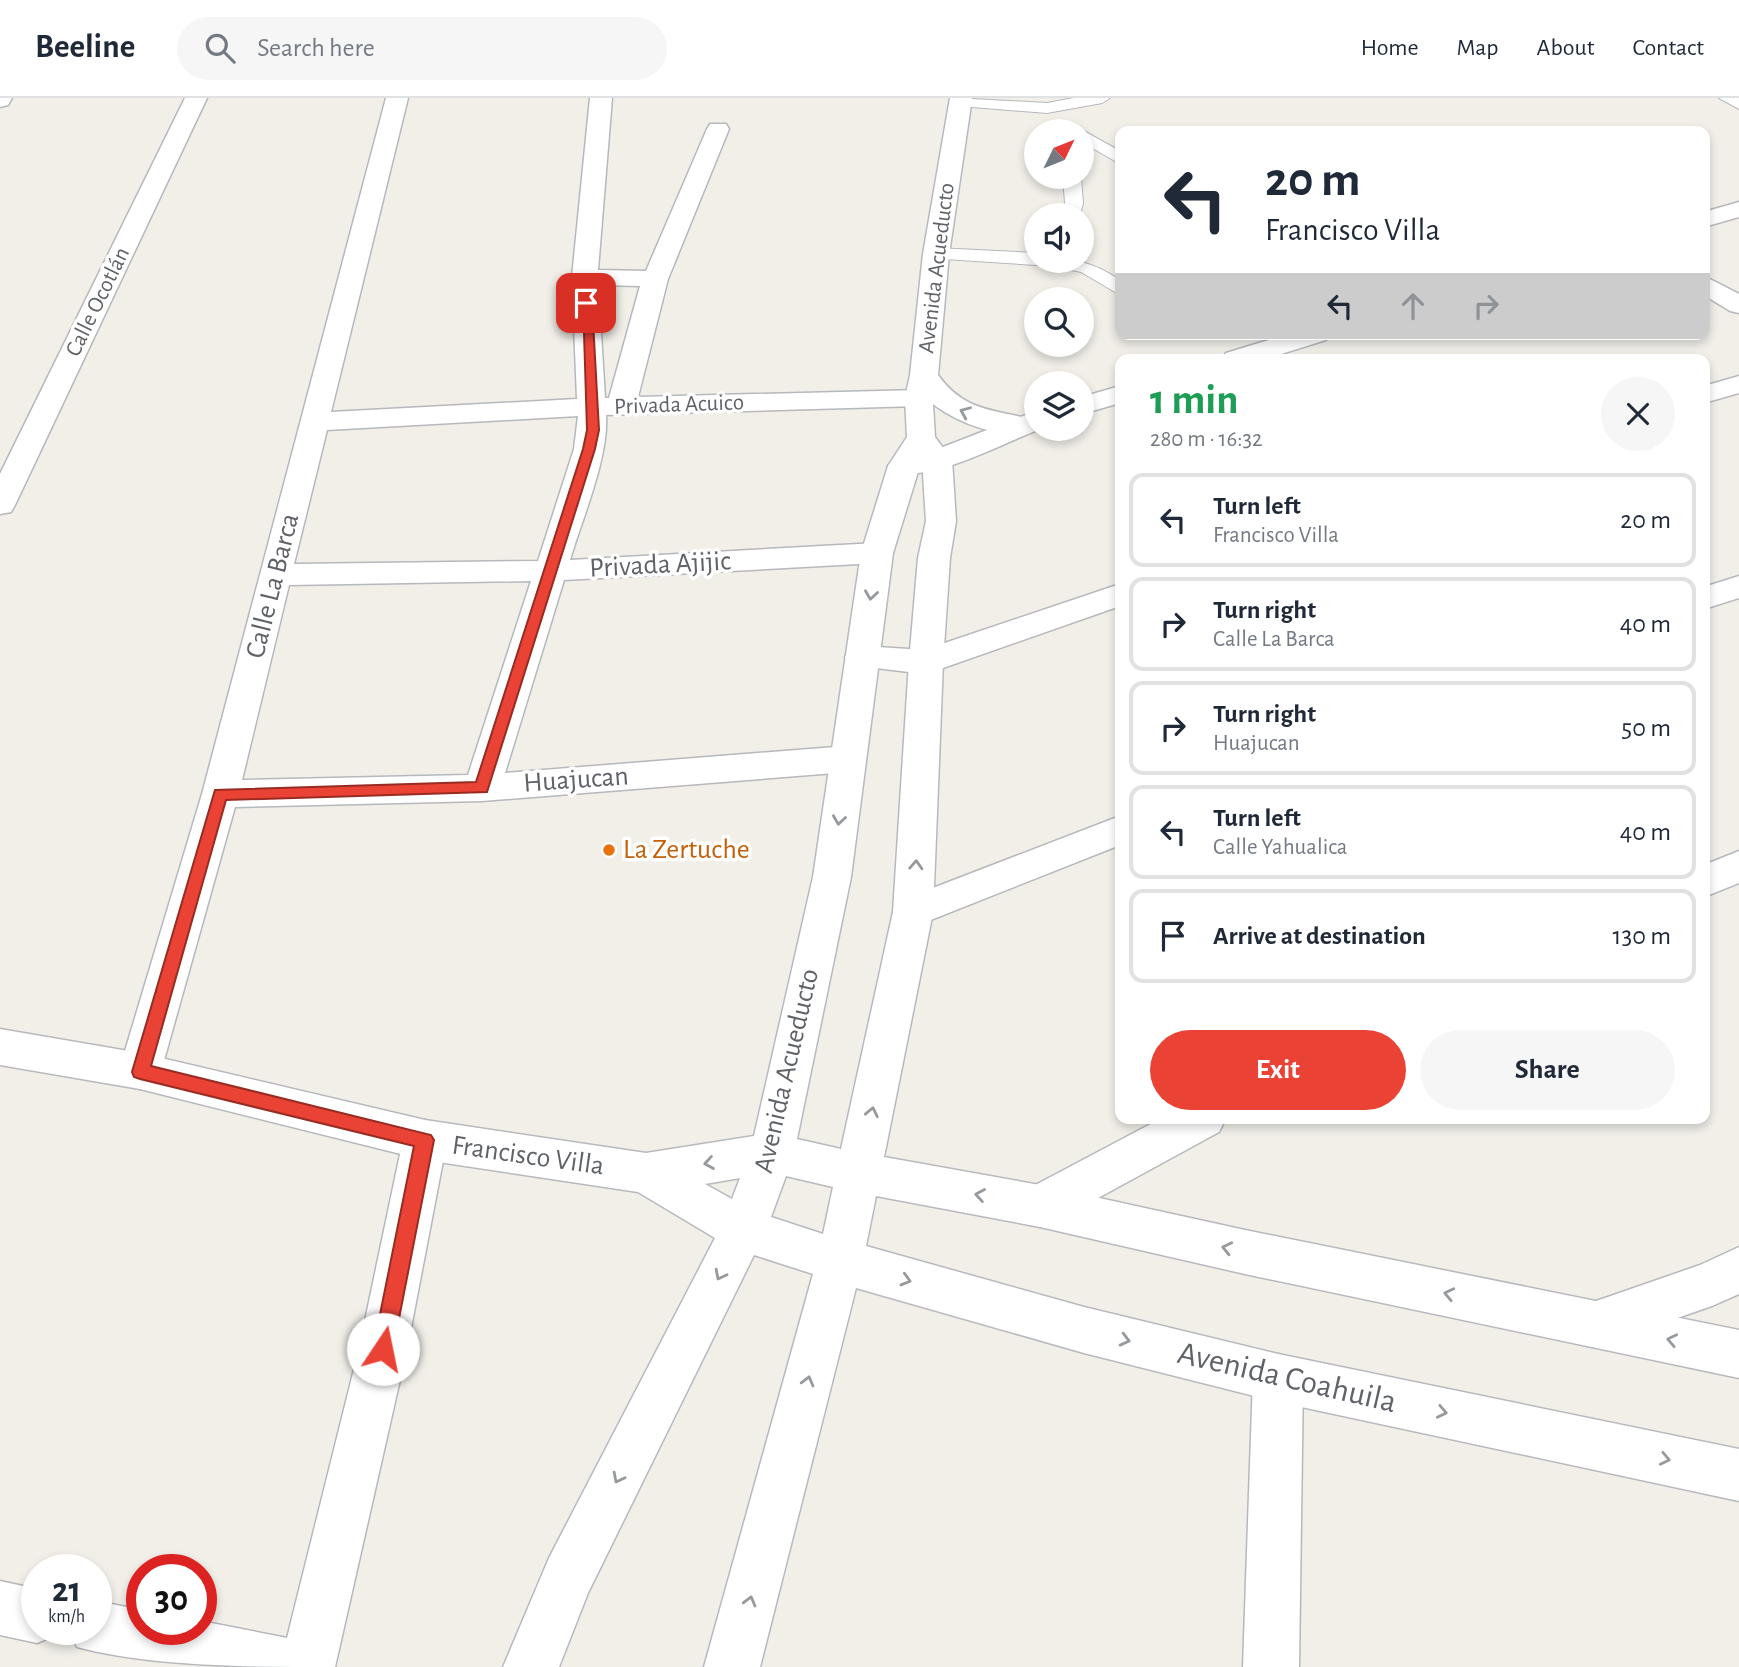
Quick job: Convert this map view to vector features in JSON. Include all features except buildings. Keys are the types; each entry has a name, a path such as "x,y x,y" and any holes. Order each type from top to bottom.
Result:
{"street":[{"name":"Calle Ocotlán","path":"0,505 196,98"},
{"name":"Calle La Barca","path":"140,1072 220,794 397,98"},
{"path":"482,788 593,430 585,277 600,98"},
{"name":"Avenida Acueducto","path":"531,1667 568,1577 743,1230 772,1153 832,877 877,553 921,427 936,254 961,99"},
{"path":"621,407 655,279 718,129"},
{"path":"1710,218 1739,209"},
{"path":"585,277 655,279"},
{"path":"1710,288 1739,305"},
{"path":"1252,354 1298,340"},
{"path":"1710,394 1739,384"},
{"path":"1024,422 921,427 934,391 953,407 982,418 1024,422"},
{"path":"1094,402 1115,396"},
{"name":"Privada Acuico","path":"314,422 621,407 921,427"},
{"name":"Avenida Acueducto","path":"732,1667 840,1261 913,912 926,662 934,558 941,521 921,427"},
{"name":"Privada Ajijic","path":"276,575 549,571 877,553"},
{"path":"1710,597 1739,586"},
{"path":"862,657 926,662 1115,597"},
{"name":"Huajucan","path":"220,794 482,788 848,760"},
{"path":"913,912 1115,832"},
{"path":"1710,879 1739,866"},
{"name":"Francisco Villa","path":"0,1047 140,1072 425,1140 646,1173 772,1153"},
{"path":"1040,1206 1193,1124"},
{"path":"307,1667 383,1349 425,1140"},
{"path":"772,1153 860,1173 1040,1206 1245,1252 1739,1354"},
{"name":"Francisco Villa","path":"646,1173 743,1230"},
{"name":"Avenida Coahuila","path":"743,1230 840,1261 1084,1330 1278,1378 1739,1475"},
{"path":"1593,1324 1712,1284 1739,1269"},
{"path":"1271,1667 1278,1378"},
{"path":"0,1608 21,1613"},
{"path":"112,1631 292,1667"}],"lane":[{"path":"961,99 1030,107 1062,107 1102,98"},
{"path":"1727,98 1739,104"},
{"path":"1062,107 1068,119"},
{"path":"1094,143 1115,156"},
{"path":"936,254 1024,258"},
{"path":"1094,272 1115,286"}],"place":[{"name":"La Zertuche","path":"609,850"}],"route":[{"path":"383,1349 425,1140 140,1072 220,794 482,788 589,449 593,430 586,303"}]}
